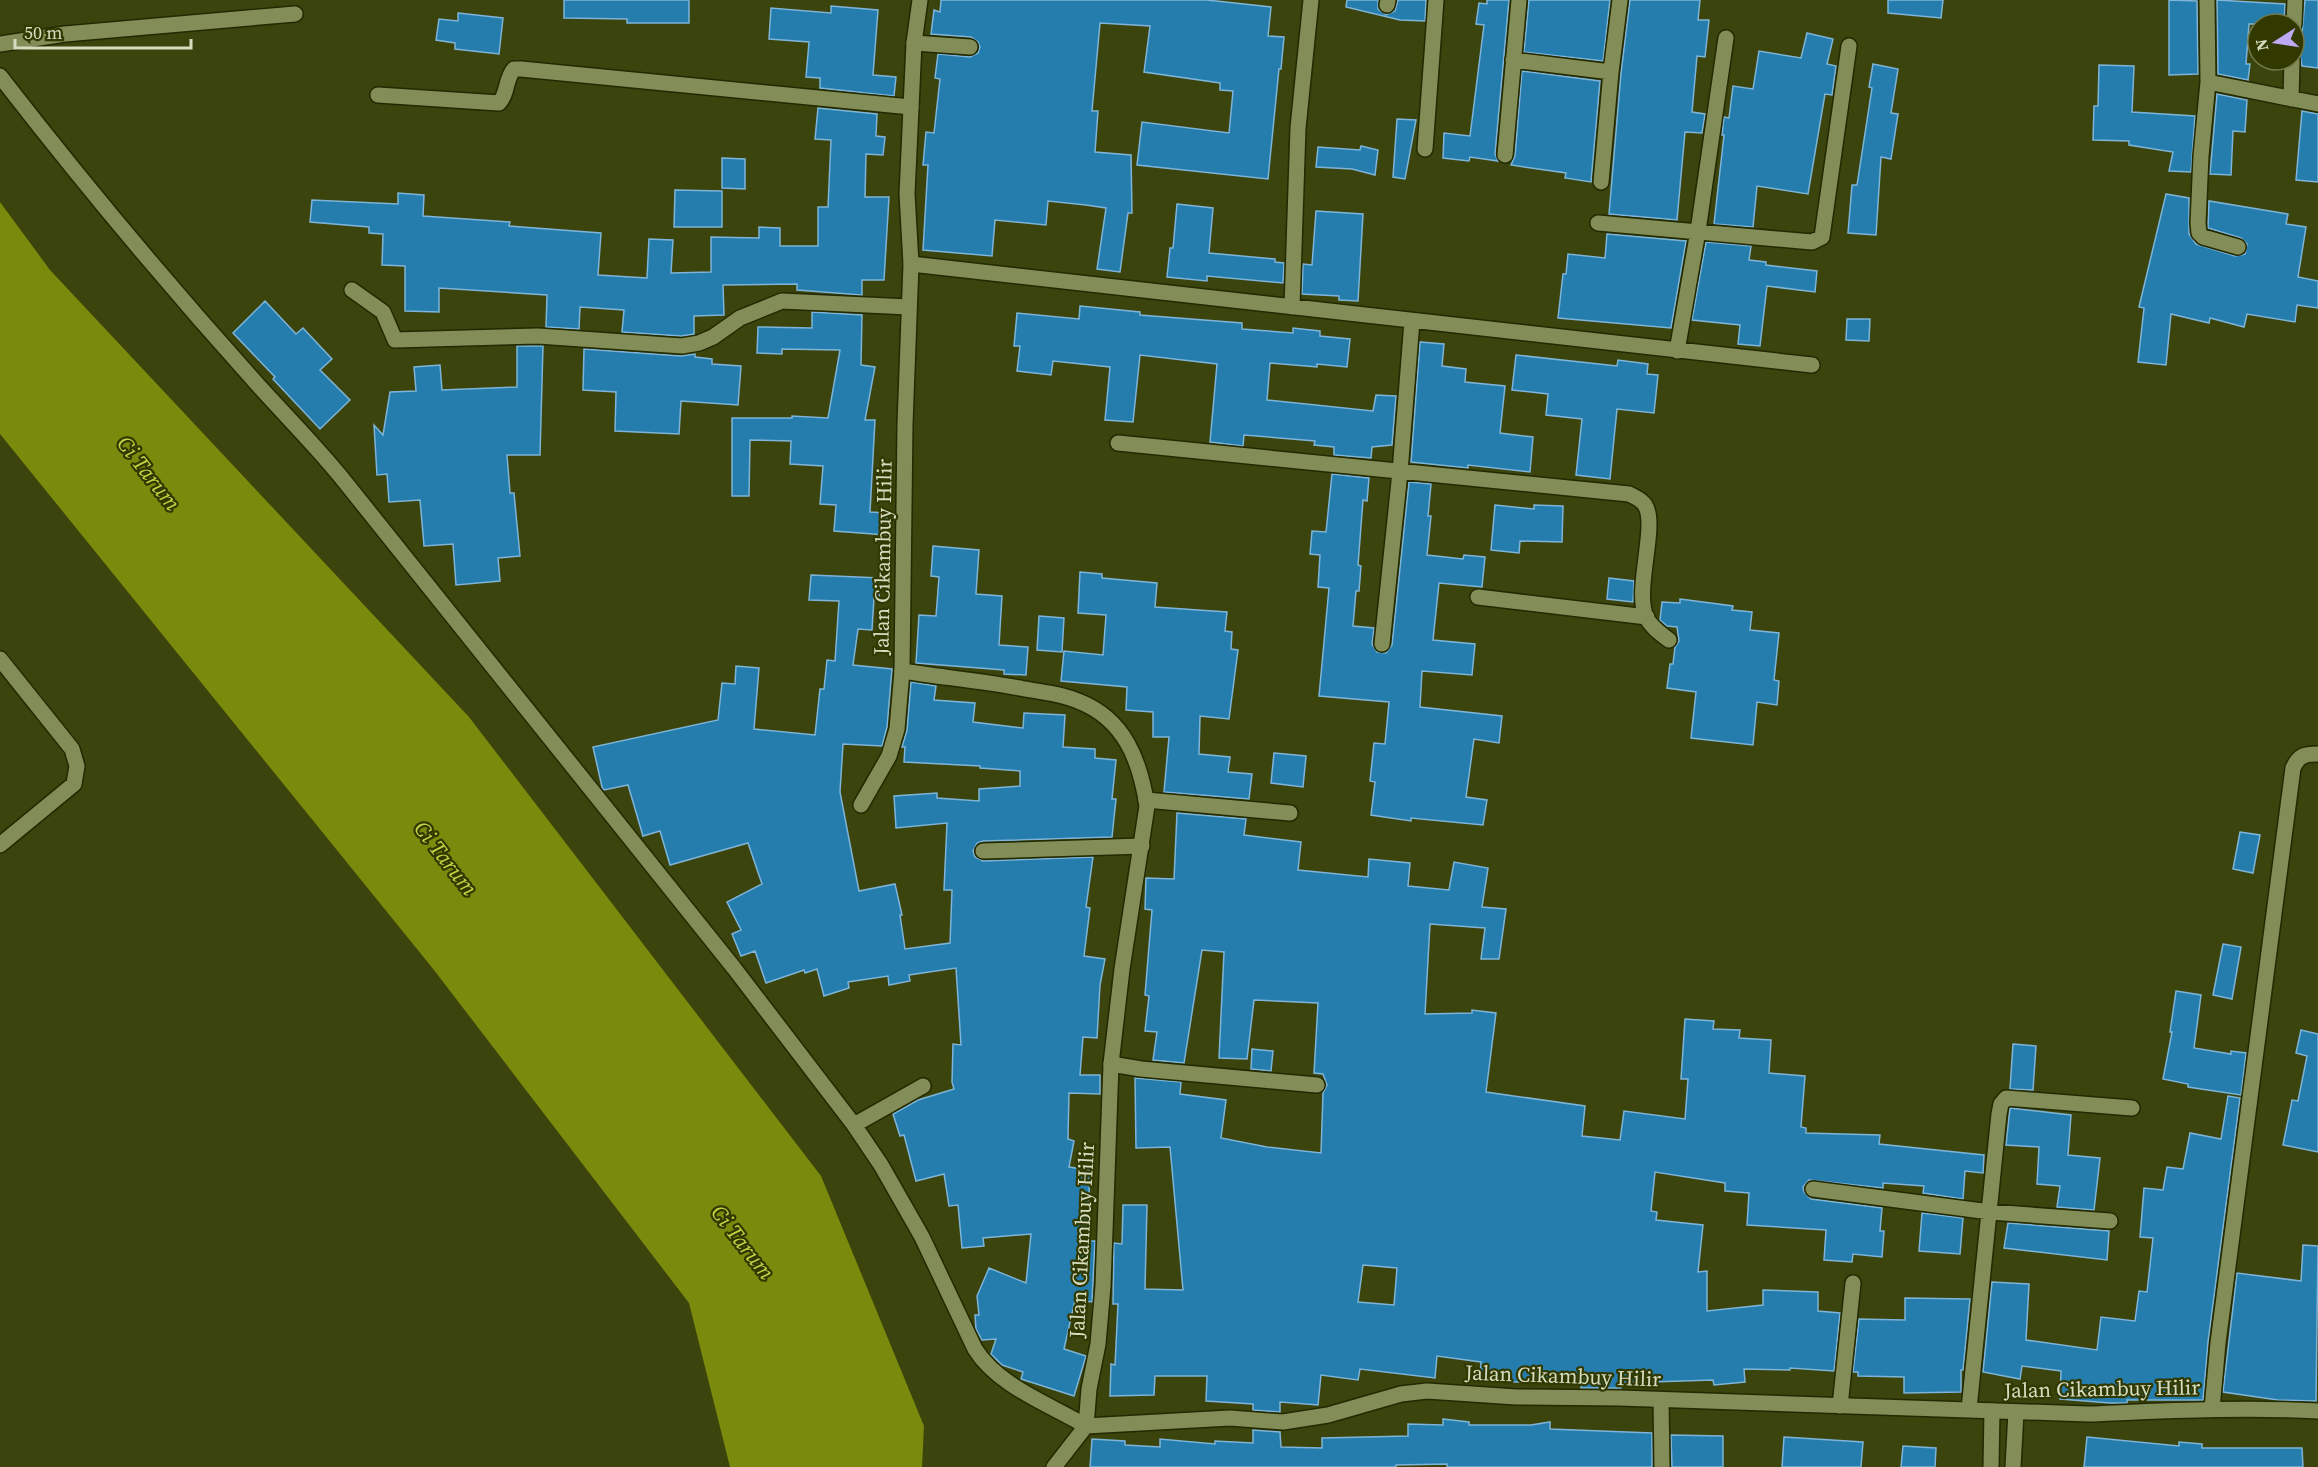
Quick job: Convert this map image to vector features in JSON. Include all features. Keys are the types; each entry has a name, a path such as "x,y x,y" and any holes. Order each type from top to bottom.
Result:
{"street":[{"name":"Jalan Cikambuy Hilir","path":"920,0 914,43 907,194 911,264 902,671 1063,696 1092,707 1106,717 1129,745 1137,761 1146,800 1142,846 1122,969 1111,1064 1103,1286 1098,1344 1089,1389 1086,1426 1230,1418 1283,1422 1328,1415 1384,1398 1417,1391 1516,1397 2088,1414 2212,1409 2318,1411"},
{"path":"1292,307 1298,128 1311,0"},
{"path":"1425,149 1436,0"},
{"path":"1505,154 1519,0"},
{"path":"1601,182 1620,0"},
{"path":"2207,0 2208,82 2201,156 2199,233 2204,237 2238,247"},
{"path":"0,44 64,34 295,14"},
{"path":"1677,351 1698,231 1726,38"},
{"path":"914,43 970,47"},
{"path":"1598,223 1812,242 1822,237 1849,46"},
{"path":"1513,60 1611,72"},
{"path":"378,96 499,103 503,98 510,73 514,69 521,69 911,107"},
{"path":"2291,99 2292,72"},
{"path":"0,76 54,146 187,303 259,386 314,443 734,968 854,1125 881,1165 922,1237 982,1361 1010,1383 1086,1426 1054,1467"},
{"path":"2208,82 2318,104"},
{"path":"911,264 1812,365"},
{"path":"352,290 383,312 395,340 538,336 682,346 699,343 713,337 740,318 782,302 909,307"},
{"path":"1382,644 1400,472 1412,321"},
{"path":"1118,443 1629,494 1639,498 1649,518 1644,571 1644,610 1653,627 1669,640"},
{"path":"1478,597 1647,617"},
{"path":"0,659 72,749 77,766 74,784 0,844"},
{"path":"861,805 889,756 897,729 902,671"},
{"path":"2212,1409 2218,1343 2293,768 2297,759 2305,754 2318,754"},
{"path":"1146,800 1290,813"},
{"path":"983,851 1142,846"},
{"path":"1111,1064 1317,1085"},
{"path":"854,1125 923,1086"},
{"path":"1969,1409 2001,1104 2007,1098 2132,1108"},
{"path":"1813,1189 1990,1212 2110,1221"},
{"path":"1840,1406 1853,1283"},
{"path":"1661,1400 1662,1467"},
{"path":"1991,1467 1992,1411"},
{"path":"2013,1467 2016,1412"}],"water":[{"name":"Ci Tarum","path":"0,202 50,270 469,717 821,1176 924,1426 922,1467 730,1467 689,1303 434,970 0,434"}],"building":[{"path":"564,0 689,0 689,23 627,23 627,19 564,18"},
{"path":"941,0 1207,0 1271,7 1268,36 1284,37 1268,179 1137,165 1142,122 1229,133 1233,91 1220,90 1220,83 1144,72 1150,26 1100,23 1092,111 1098,111 1095,152 1131,155 1132,213 1128,213 1120,272 1097,269 1106,208 1086,205 1048,201 1046,225 995,220 992,256 923,250 928,165 923,165 926,132 934,133 940,79 935,78 938,54 970,57 978,53 980,47 978,42 971,37 931,34 934,10 940,12"},
{"path":"1347,0 1378,0 1378,9 1386,15 1395,11 1398,0 1426,0 1425,21 1400,20 1346,7"},
{"path":"1487,0 1509,0 1495,154 1498,161 1470,157 1469,161 1443,158 1444,133 1470,136 1484,25 1476,24 1479,3 1487,4"},
{"path":"1529,0 1610,0 1603,61 1524,52"},
{"path":"1630,0 1700,0 1698,20 1709,20 1705,57 1697,56 1692,112 1705,114 1702,133 1685,132 1677,220 1609,214 1621,73"},
{"path":"1888,0 1943,0 1941,18 1888,13"},
{"path":"2169,0 2197,1 2198,74 2169,75"},
{"path":"2217,0 2285,4 2285,12 2246,12 2248,80 2218,74"},
{"path":"2305,0 2318,0 2318,68 2306,66 2306,12 2304,12"},
{"path":"831,6 878,10 873,75 896,77 894,96 820,88 820,78 806,77 809,42 769,39 771,8 831,13"},
{"path":"458,13 503,18 499,54 455,49 455,43 436,40 439,19 458,21"},
{"path":"1807,33 1833,39 1827,64 1836,66 1832,95 1825,94 1808,194 1757,186 1753,227 1714,224 1724,117 1729,118 1733,86 1753,89 1759,51 1801,58"},
{"path":"1873,64 1898,69 1891,113 1898,114 1891,159 1881,157 1876,235 1848,233 1852,185 1857,185 1872,88 1869,87"},
{"path":"2099,65 2134,66 2132,112 2195,116 2191,172 2169,171 2173,152 2129,145 2129,141 2093,140 2094,106 2098,106"},
{"path":"1522,71 1600,81 1591,182 1565,178 1566,173 1511,165 1515,156"},
{"path":"2217,94 2247,100 2245,132 2233,131 2231,175 2210,174"},
{"path":"818,108 877,114 876,136 885,137 883,155 866,154 865,197 889,197 884,280 862,280 862,295 797,290 797,284 723,285 724,315 694,316 694,334 681,336 622,332 624,310 580,307 579,329 546,327 547,295 439,288 439,312 405,311 405,266 382,265 383,234 369,233 369,227 310,222 312,200 398,204 398,193 424,195 423,216 510,222 509,226 601,233 598,275 647,278 649,239 673,240 671,273 711,272 711,237 759,238 759,227 780,228 780,246 818,246 818,207 828,207 831,140 815,139"},
{"path":"2302,111 2318,114 2318,182 2296,180"},
{"path":"1397,119 1416,120 1405,179 1393,177"},
{"path":"1361,146 1378,150 1375,175 1352,169 1316,167 1318,147 1360,150"},
{"path":"722,158 745,159 745,189 722,188"},
{"path":"675,190 722,191 722,227 674,227"},
{"path":"2166,194 2189,198 2189,234 2196,244 2235,256 2245,254 2247,244 2241,238 2208,228 2209,201 2288,214 2286,224 2306,227 2298,277 2318,281 2318,308 2297,305 2295,322 2247,314 2244,327 2210,318 2209,323 2171,314 2166,365 2138,362 2144,308 2139,307"},
{"path":"1177,204 1213,208 1209,253 1275,259 1275,262 1284,263 1283,283 1207,276 1207,281 1167,277 1170,248 1173,248"},
{"path":"1316,211 1363,214 1358,301 1339,300 1339,296 1302,294 1303,264 1312,265"},
{"path":"1607,234 1686,241 1671,328 1558,318 1563,274 1566,274 1568,254 1605,258"},
{"path":"1706,242 1751,246 1749,260 1766,262 1766,265 1817,271 1815,292 1767,286 1760,346 1738,344 1740,325 1692,320"},
{"path":"265,301 296,334 303,328 332,359 320,370 350,400 320,429 233,333"},
{"path":"1080,306 1140,312 1140,315 1242,323 1242,329 1293,333 1293,328 1320,331 1320,336 1350,339 1347,367 1270,363 1267,400 1373,411 1376,395 1396,396 1392,445 1372,447 1371,458 1334,455 1334,447 1314,445 1315,441 1244,435 1243,446 1210,442 1217,364 1140,355 1133,422 1105,420 1110,367 1053,361 1051,375 1017,371 1020,346 1014,346 1017,313 1079,319"},
{"path":"812,312 862,315 861,365 875,367 865,420 875,420 870,512 887,513 886,535 834,531 836,505 820,504 823,466 790,464 791,441 750,440 749,496 732,496 732,418 792,418 792,416 828,418 840,350 782,349 782,354 757,353 758,327 812,328"},
{"path":"1847,319 1870,319 1869,341 1846,340"},
{"path":"1420,342 1444,344 1442,366 1466,369 1465,382 1505,386 1500,433 1533,437 1530,472 1411,462"},
{"path":"517,346 543,346 540,455 507,455 510,493 514,493 520,556 498,558 500,581 456,585 453,544 424,546 420,500 389,502 387,474 377,475 374,425 383,435 390,392 416,391 414,367 440,365 442,390 517,387"},
{"path":"584,349 681,356 695,354 695,357 712,359 712,364 741,366 738,405 681,401 679,434 615,431 616,392 583,390"},
{"path":"1516,355 1617,366 1618,360 1648,364 1647,374 1658,375 1654,413 1617,409 1610,479 1576,475 1582,419 1546,415 1548,394 1512,390"},
{"path":"1332,474 1369,478 1367,501 1363,500 1358,565 1361,566 1353,626 1374,628 1372,644 1377,652 1386,653 1392,645 1409,482 1431,484 1427,555 1463,559 1464,555 1485,557 1482,587 1439,583 1433,640 1475,644 1472,675 1422,671 1420,707 1502,716 1499,743 1474,739 1466,797 1487,800 1483,825 1411,818 1411,821 1371,815 1375,782 1370,781 1374,743 1385,744 1389,702 1319,696 1329,588 1318,587 1320,555 1310,554 1312,531 1326,532"},
{"path":"1495,505 1534,509 1534,505 1563,506 1562,542 1520,541 1519,553 1491,550"},
{"path":"933,546 979,550 976,594 1002,596 999,645 1028,647 1026,675 1004,674 1004,670 916,663 919,615 936,616 939,577 931,576"},
{"path":"1080,572 1102,574 1102,578 1157,583 1155,607 1227,612 1225,631 1232,632 1231,649 1238,650 1229,719 1200,716 1199,754 1230,757 1228,772 1252,774 1249,799 1164,792 1169,737 1153,737 1153,712 1126,710 1127,687 1061,681 1064,651 1103,655 1106,615 1078,613"},
{"path":"811,575 880,578 879,599 874,598 872,630 858,629 853,665 892,669 887,727 882,746 843,744 840,792 859,891 895,884 902,915 900,915 905,949 950,943 952,890 944,890 947,823 896,828 894,796 937,793 937,798 979,801 979,789 1020,786 1020,771 980,768 980,766 904,762 905,747 902,747 907,730 911,682 936,686 934,700 975,703 973,722 1023,728 1024,713 1065,715 1063,747 1095,749 1095,758 1116,760 1112,799 1116,799 1112,837 983,841 977,843 973,851 975,857 983,861 1093,857 1086,907 1090,908 1084,956 1105,959 1100,985 1097,1038 1083,1037 1080,1075 1100,1075 1100,1094 1069,1093 1068,1139 1074,1141 1069,1167 1090,1170 1087,1241 1095,1241 1092,1302 1075,1300 1064,1349 1086,1356 1074,1396 1021,1379 1023,1372 1002,1365 991,1354 996,1339 982,1340 976,1329 975,1315 979,1315 977,1296 989,1268 1026,1283 1031,1234 983,1238 984,1246 962,1248 958,1205 949,1206 944,1174 916,1181 904,1135 900,1136 893,1114 918,1100 954,1089 952,1082 953,1044 961,1045 956,968 909,975 910,981 889,985 888,976 848,982 849,988 824,996 817,969 805,973 804,970 766,983 755,951 741,956 732,934 741,930 727,902 762,884 748,843 670,865 660,831 643,836 628,785 604,790 602,787 593,747 718,720 722,683 735,684 736,666 759,668 754,729 815,735 820,689 824,689 827,660 835,661 839,601 809,600"},
{"path":"1609,578 1634,581 1633,602 1607,599"},
{"path":"1680,599 1733,606 1732,610 1752,612 1750,630 1779,633 1774,680 1779,681 1777,705 1757,702 1753,745 1691,738 1696,692 1667,688 1670,664 1673,664 1675,647 1679,641 1677,627 1667,626 1660,620 1662,602 1680,603"},
{"path":"1039,616 1064,618 1062,652 1037,650"},
{"path":"1274,753 1306,756 1303,787 1271,783"},
{"path":"1177,813 1246,819 1244,835 1301,842 1298,870 1368,877 1369,859 1410,863 1408,886 1449,890 1454,862 1488,868 1482,907 1506,909 1499,959 1481,959 1485,928 1430,924 1425,1014 1472,1013 1472,1010 1496,1013 1486,1092 1585,1106 1582,1136 1620,1140 1624,1111 1685,1119 1688,1079 1681,1079 1685,1019 1714,1021 1713,1029 1740,1030 1739,1038 1771,1040 1769,1073 1805,1076 1801,1127 1806,1128 1806,1133 1880,1135 1879,1144 1984,1155 1983,1173 1965,1171 1963,1199 1923,1193 1924,1186 1883,1183 1883,1188 1809,1180 1803,1187 1804,1192 1811,1199 1882,1208 1880,1231 1884,1231 1882,1257 1853,1254 1852,1262 1824,1260 1826,1230 1747,1225 1749,1193 1725,1191 1725,1183 1655,1172 1651,1211 1657,1212 1656,1220 1703,1225 1698,1272 1707,1271 1707,1311 1763,1305 1763,1290 1818,1292 1818,1311 1840,1313 1834,1371 1790,1368 1790,1370 1744,1369 1745,1382 1714,1385 1713,1380 1621,1383 1621,1388 1581,1388 1582,1384 1480,1381 1481,1362 1437,1356 1435,1378 1360,1369 1358,1380 1321,1375 1318,1405 1280,1402 1280,1412 1253,1410 1253,1404 1206,1401 1207,1376 1155,1376 1154,1395 1110,1396 1111,1364 1115,1365 1118,1304 1113,1304 1114,1243 1122,1244 1123,1205 1147,1205 1145,1289 1183,1290 1170,1147 1136,1148 1135,1078 1181,1082 1180,1094 1226,1100 1221,1138 1267,1147 1321,1153 1323,1093 1327,1085 1323,1074 1314,1073 1318,1003 1254,1000 1247,1059 1219,1058 1224,952 1202,950 1184,1063 1153,1060 1157,1032 1145,1031 1149,996 1145,995 1152,910 1145,909 1146,878 1174,879","holes":["1363,1265 1397,1268 1394,1305 1358,1302"]},
{"path":"2240,832 2260,835 2253,873 2233,869"},
{"path":"2223,944 2241,947 2232,999 2213,995"},
{"path":"2176,991 2201,995 2194,1048 2231,1054 2231,1051 2246,1053 2241,1095 2188,1087 2188,1084 2163,1079 2172,1032 2170,1032"},
{"path":"2301,1030 2318,1034 2318,1152 2283,1145 2292,1100 2298,1101 2307,1056 2296,1053"},
{"path":"2013,1044 2036,1046 2033,1090 2010,1089"},
{"path":"1252,1049 1273,1051 1271,1071 1251,1069"},
{"path":"2228,1096 2240,1098 2208,1342 2203,1400 2127,1400 2127,1403 2110,1403 2060,1399 2061,1371 2022,1366 2020,1379 1983,1372 1992,1282 2029,1284 2026,1340 2097,1350 2101,1317 2135,1321 2139,1291 2147,1292 2153,1238 2140,1237 2144,1188 2163,1190 2167,1167 2183,1169 2190,1133 2221,1139"},
{"path":"2010,1108 2071,1115 2068,1155 2100,1158 2094,1210 2057,1207 2060,1186 2037,1184 2039,1147 2006,1145"},
{"path":"1922,1213 1963,1218 1960,1254 1919,1251"},
{"path":"2008,1223 2109,1231 2107,1260 2004,1248"},
{"path":"2303,1245 2318,1246 2316,1401 2278,1400 2223,1392 2237,1273 2301,1281"},
{"path":"1905,1298 1970,1299 1963,1370 1961,1370 1961,1392 1904,1393 1904,1377 1858,1376 1858,1372 1853,1372 1859,1319 1905,1320"},
{"path":"1443,1419 1469,1422 1469,1425 1531,1425 1550,1422 1550,1429 1652,1433 1652,1467 1447,1467 1447,1464 1396,1465 1396,1467 1090,1467 1092,1439 1125,1441 1125,1445 1160,1447 1160,1439 1215,1444 1215,1441 1253,1443 1253,1430 1280,1432 1281,1447 1322,1448 1322,1438 1408,1436 1408,1424 1443,1425"},
{"path":"1671,1435 1723,1436 1723,1467 1672,1467"},
{"path":"1784,1437 1863,1442 1861,1467 1782,1467"},
{"path":"2087,1437 2179,1446 2179,1442 2202,1444 2202,1448 2302,1448 2303,1467 2084,1467"},
{"path":"1903,1446 1936,1448 1935,1467 1901,1467"}]}
